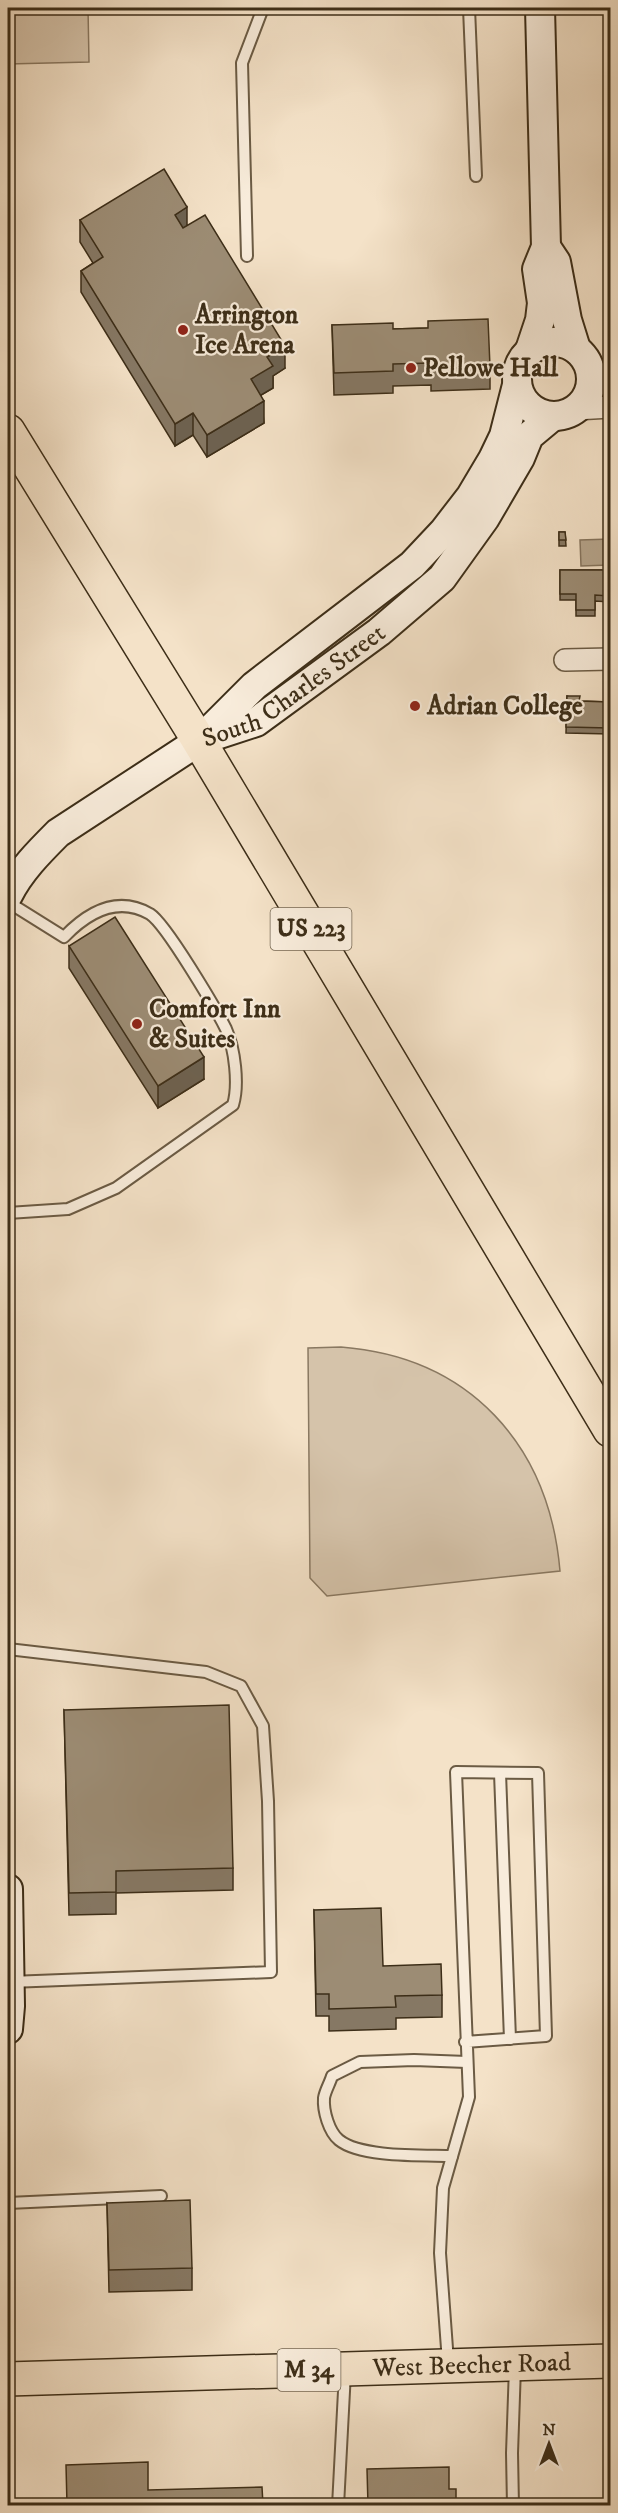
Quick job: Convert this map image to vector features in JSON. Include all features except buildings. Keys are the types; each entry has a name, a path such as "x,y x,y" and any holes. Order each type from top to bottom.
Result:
{"main road":[{"name":"US 223","path":"8,431 199,741 610,1430"},
{"name":"West Beecher Road","path":"8,2379 610,2361"}],"street":[{"path":"530,351 540,320 542,303 537,269 546,247 540,8"},
{"path":"546,247 556,262 567,320 592,366 590,390 584,401 565,413"},
{"path":"592,366 566,344 554,342 542,344 530,351 522,360 517,385 521,397 529,407 540,414 610,407"},
{"name":"South Charles Street","path":"199,741 254,686 412,565 444,531 471,496 494,459 504,436 517,385"},
{"name":"South Charles Street","path":"199,741 256,722 379,632 442,578 485,518 520,458 529,436 565,413"},
{"path":"565,660 610,659"},
{"path":"8,895 20,875 58,833 199,741"},
{"path":"8,1889 10,1982 8,2029"}],"lane":[{"path":"247,256 242,63 263,8"},
{"path":"469,8 476,176"},
{"path":"8,902 64,937 82,919 105,907 130,908 149,914 165,927 226,1030 237,1084 233,1105 116,1188 68,1209 8,1213"},
{"path":"8,1650 206,1672 241,1686 263,1726 271,1890 271,1972 10,1982"},
{"path":"449,2366 440,2253 442,2188 469,2097 465,2042 456,1772 538,1773 546,2036 465,2042"},
{"path":"500,1773 510,2039"},
{"path":"452,2156 396,2155 356,2148 339,2140 328,2123 324,2097 332,2076 360,2062 414,2060 467,2062"},
{"path":"8,2203 161,2196"},
{"path":"513,2505 515,2364"},
{"path":"338,2505 340,2425 345,2369"}],"shaded area":[{"path":"8,8 88,8 89,62 8,64"},
{"path":"610,539 610,565 581,566 580,540"},
{"path":"341,1347 387,1354 428,1368 464,1389 494,1415 520,1447 539,1484 553,1525 560,1571 327,1596 310,1578 308,1348"}],"place":[{"name":"Arrington Ice Arena","path":"183,330"},
{"name":"Pellowe Hall","path":"411,368"},
{"name":"Adrian College","path":"415,706"},
{"name":"Comfort Inn & Suites","path":"137,1024"}]}
